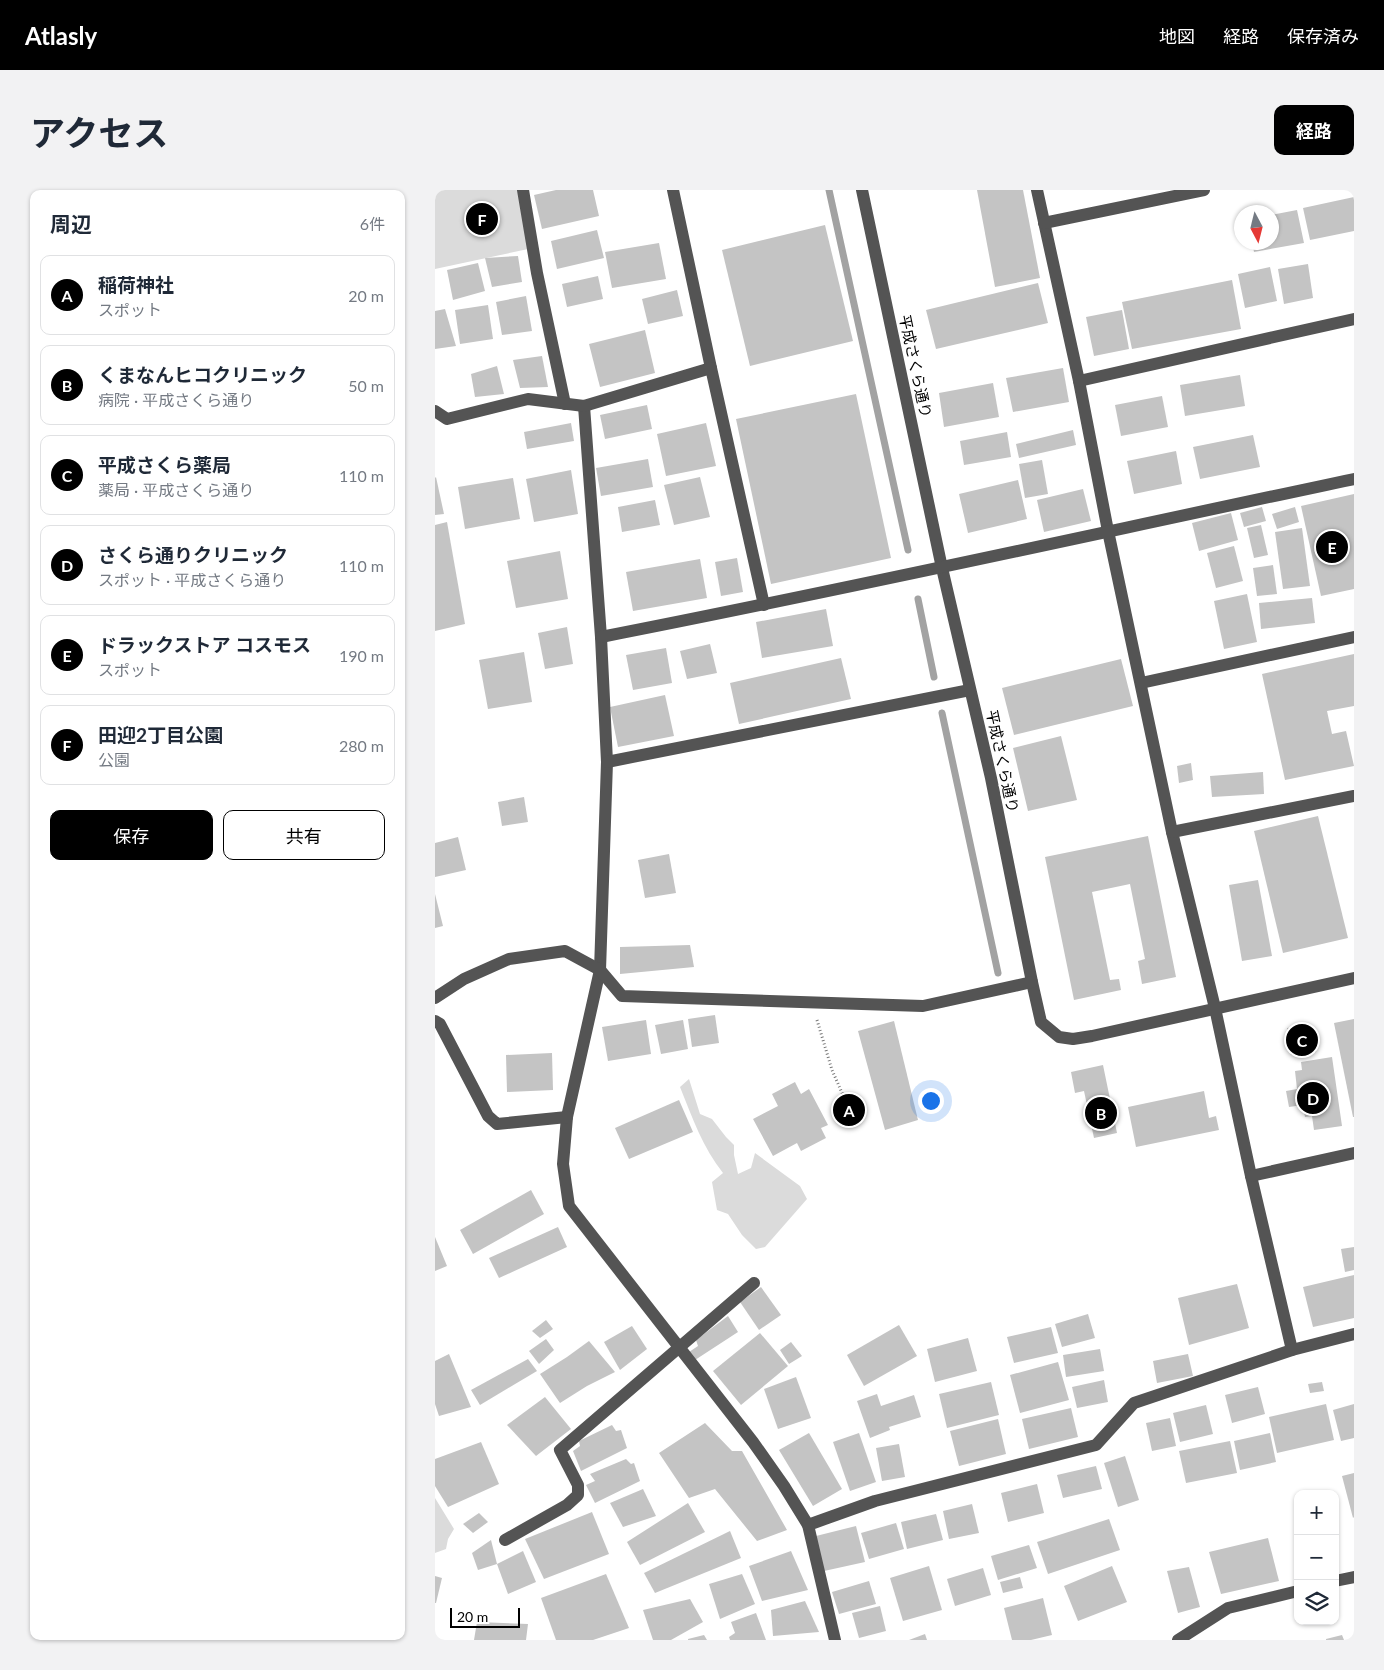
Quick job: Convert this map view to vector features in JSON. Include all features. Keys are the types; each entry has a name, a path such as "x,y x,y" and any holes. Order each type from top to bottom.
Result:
{"street":[{"path":"523,190 537,273 565,404"},
{"path":"673,190 764,605"},
{"name":"平成さくら通り","path":"862,190 942,568 991,778 1031,982 1041,1022 1059,1037 1073,1039 1354,978"},
{"path":"1037,190 1079,381 1108,531 1172,832 1215,1008 1251,1176 1293,1350"},
{"path":"1044,223 1204,190"},
{"path":"1079,381 1354,319"},
{"path":"435,411 447,419 528,399 584,406 711,368"},
{"path":"584,406 601,637 607,762 600,970 567,1117 563,1164 569,1206 753,1442 784,1486 808,1525 835,1640"},
{"path":"601,637 942,568 1354,479"},
{"path":"1141,683 1354,637"},
{"path":"607,762 970,690"},
{"path":"1172,832 1354,796"},
{"path":"435,998 464,979 509,959 565,951 600,970 622,996 923,1006 1031,982"},
{"path":"435,1021 440,1024 488,1116 497,1124 567,1117"},
{"path":"1251,1176 1354,1153"},
{"path":"505,1540 567,1505 578,1495 578,1486 559,1450 754,1283"},
{"path":"808,1525 875,1501 1096,1445 1134,1404 1293,1350 1354,1334"},
{"path":"1339,1581 1354,1577"},
{"path":"1178,1640 1228,1608 1294,1592"}],"path":[{"path":"812,1003 832,1070 847,1102"}],"shaded area":[{"path":"435,190 523,190 533,248 435,269"},
{"path":"689,1079 700,1114 712,1119 734,1145 738,1174 751,1168 755,1153 800,1186 807,1199 765,1247 756,1249 742,1235 728,1214 717,1210 712,1182 723,1173 704,1143 680,1087"},
{"path":"435,1498 454,1529 448,1539 446,1549 435,1553"}],"building":[{"path":"556,190 593,190 599,216 542,229 534,195"},
{"path":"977,190 1023,190 1040,278 995,287"},
{"path":"1354,197 1354,231 1310,240 1303,208"},
{"path":"1297,210 1304,243 1279,248 1279,213"},
{"path":"825,225 853,341 750,366 722,250"},
{"path":"597,230 604,258 557,269 551,241"},
{"path":"659,243 666,279 612,288 605,252"},
{"path":"518,256 522,282 492,287 485,258"},
{"path":"478,263 485,291 453,300 447,270"},
{"path":"1308,264 1313,298 1284,304 1278,269"},
{"path":"1270,267 1277,301 1245,308 1238,274"},
{"path":"598,276 603,299 567,307 562,284"},
{"path":"1232,280 1241,329 1132,349 1122,302"},
{"path":"1038,283 1048,323 936,349 926,310"},
{"path":"677,290 683,316 648,324 642,299"},
{"path":"526,296 532,331 502,335 496,302"},
{"path":"488,305 493,339 460,344 455,310"},
{"path":"445,309 456,346 435,349 435,311"},
{"path":"1122,310 1129,349 1094,356 1086,317"},
{"path":"645,330 655,373 600,387 589,344"},
{"path":"542,356 548,387 520,388 513,360"},
{"path":"497,366 504,394 475,397 471,374"},
{"path":"1063,368 1069,402 1013,412 1006,378"},
{"path":"1240,375 1245,406 1185,416 1180,385"},
{"path":"993,383 999,417 944,427 939,393"},
{"path":"856,394 891,558 771,584 736,419"},
{"path":"1162,396 1168,427 1121,436 1115,405"},
{"path":"647,405 652,429 605,439 600,415"},
{"path":"571,423 574,441 527,449 524,432"},
{"path":"706,423 716,466 666,476 657,434"},
{"path":"1073,430 1076,445 1019,458 1016,444"},
{"path":"1007,432 1011,457 964,465 960,441"},
{"path":"1253,435 1260,467 1200,479 1193,447"},
{"path":"1176,451 1182,484 1134,494 1127,461"},
{"path":"648,459 653,487 601,496 596,468"},
{"path":"1042,460 1048,494 1025,498 1019,464"},
{"path":"571,470 578,514 534,522 526,479"},
{"path":"700,477 710,517 674,525 664,485"},
{"path":"435,478 444,514 435,515"},
{"path":"513,478 520,519 465,529 458,487"},
{"path":"1018,480 1027,519 968,533 959,494"},
{"path":"1083,489 1091,521 1044,532 1037,500"},
{"path":"1354,494 1354,589 1321,596 1301,506"},
{"path":"655,500 660,525 622,532 618,507"},
{"path":"1262,507 1266,521 1244,527 1240,513"},
{"path":"1295,507 1299,522 1277,529 1272,514"},
{"path":"1231,513 1238,540 1199,551 1192,523"},
{"path":"447,522 465,624 435,631 435,525"},
{"path":"1261,525 1268,555 1254,558 1247,528"},
{"path":"1302,528 1310,586 1283,589 1275,532"},
{"path":"1234,546 1243,581 1216,588 1207,553"},
{"path":"560,551 568,599 516,608 507,561"},
{"path":"737,558 743,592 721,596 715,562"},
{"path":"700,559 707,598 633,611 626,572"},
{"path":"1273,565 1277,594 1257,596 1253,568"},
{"path":"1247,594 1257,642 1224,649 1214,601"},
{"path":"1312,598 1315,623 1261,629 1259,603"},
{"path":"826,609 833,646 762,658 756,622"},
{"path":"567,627 573,664 545,669 538,633"},
{"path":"710,644 717,673 687,679 680,651"},
{"path":"666,648 672,683 633,690 626,655"},
{"path":"524,652 532,702 488,709 479,660"},
{"path":"1354,654 1354,706 1327,711 1332,734 1346,731 1354,766 1285,780 1262,674"},
{"path":"841,658 851,699 739,724 730,683"},
{"path":"1121,659 1133,706 1014,735 1002,688"},
{"path":"665,695 674,736 618,747 610,707"},
{"path":"1061,736 1077,800 1028,811 1013,748"},
{"path":"1191,763 1193,780 1179,783 1177,766"},
{"path":"1263,772 1264,794 1212,797 1210,776"},
{"path":"524,797 528,822 502,826 498,802"},
{"path":"1318,816 1348,938 1283,953 1254,831"},
{"path":"1148,836 1176,977 1142,984 1138,961 1145,959 1130,884 1092,892 1110,980 1119,979 1121,990 1074,1000 1045,857"},
{"path":"458,837 466,870 435,877 435,843"},
{"path":"669,854 676,893 645,898 638,860"},
{"path":"1258,880 1272,956 1242,961 1229,885"},
{"path":"435,894 443,926 435,928"},
{"path":"690,945 694,967 620,974 620,947"},
{"path":"715,1015 719,1043 692,1047 688,1019"},
{"path":"1354,1019 1354,1117 1353,1117 1334,1023"},
{"path":"646,1020 651,1054 608,1061 602,1027"},
{"path":"683,1020 688,1049 661,1054 655,1025"},
{"path":"894,1021 918,1120 885,1130 858,1031"},
{"path":"1312,1025 1316,1052 1291,1055 1287,1028"},
{"path":"552,1053 553,1090 507,1092 506,1055"},
{"path":"1332,1057 1342,1126 1314,1130 1312,1116 1305,1117 1303,1105 1289,1107 1286,1091 1297,1089 1295,1071 1302,1070 1301,1062"},
{"path":"1103,1065 1117,1133 1094,1138 1084,1091 1075,1093 1071,1072"},
{"path":"795,1082 801,1094 809,1089 828,1125 821,1128 826,1138 801,1151 797,1143 773,1156 753,1119 778,1106 772,1094"},
{"path":"1204,1091 1209,1118 1216,1116 1219,1130 1136,1147 1128,1107"},
{"path":"679,1100 693,1132 629,1159 615,1128"},
{"path":"531,1190 544,1214 473,1254 460,1230"},
{"path":"558,1227 567,1247 499,1278 489,1258"},
{"path":"435,1237 447,1266 435,1271"},
{"path":"1354,1247 1354,1270 1345,1272 1341,1249"},
{"path":"1354,1275 1354,1318 1313,1327 1303,1287"},
{"path":"1237,1284 1249,1328 1189,1345 1178,1298"},
{"path":"761,1287 781,1315 759,1330 740,1302"},
{"path":"1088,1314 1095,1338 1062,1347 1055,1324"},
{"path":"728,1316 738,1332 695,1360 689,1352 698,1346 696,1340"},
{"path":"546,1320 553,1329 540,1338 532,1331"},
{"path":"899,1325 917,1356 864,1386 847,1355"},
{"path":"632,1326 647,1349 620,1370 604,1342"},
{"path":"1051,1327 1058,1353 1014,1363 1007,1337"},
{"path":"760,1333 788,1366 741,1405 713,1371"},
{"path":"968,1338 977,1371 935,1382 927,1349"},
{"path":"546,1339 554,1350 539,1364 529,1351"},
{"path":"589,1341 615,1372 587,1386 560,1403 540,1374"},
{"path":"791,1342 802,1356 789,1364 780,1350"},
{"path":"1100,1349 1104,1371 1066,1377 1063,1355"},
{"path":"449,1354 471,1407 439,1416 435,1404 435,1361"},
{"path":"1188,1354 1193,1376 1157,1383 1153,1361"},
{"path":"528,1359 537,1371 480,1405 471,1390"},
{"path":"1058,1362 1069,1400 1020,1413 1010,1375"},
{"path":"796,1377 811,1418 778,1429 764,1389"},
{"path":"1104,1380 1108,1402 1077,1408 1072,1387"},
{"path":"991,1382 999,1415 947,1428 939,1394"},
{"path":"1322,1382 1324,1391 1310,1393 1308,1384"},
{"path":"1258,1387 1265,1414 1232,1423 1225,1395"},
{"path":"877,1394 881,1406 914,1395 921,1417 889,1427 890,1430 870,1438 857,1401"},
{"path":"545,1397 571,1429 536,1456 507,1425"},
{"path":"1326,1404 1334,1440 1277,1453 1269,1417"},
{"path":"1354,1404 1354,1438 1341,1441 1333,1410"},
{"path":"1206,1405 1213,1434 1180,1442 1173,1413"},
{"path":"1071,1408 1078,1437 1029,1449 1022,1419"},
{"path":"1170,1418 1176,1446 1152,1451 1146,1423"},
{"path":"998,1419 1006,1454 959,1466 950,1431"},
{"path":"705,1423 732,1451 742,1451 787,1530 757,1541 715,1489 689,1498 659,1453"},
{"path":"612,1425 616,1431 621,1430 627,1448 581,1471 573,1451 580,1446 579,1441"},
{"path":"809,1433 842,1489 813,1506 779,1450"},
{"path":"859,1433 876,1482 850,1491 833,1442"},
{"path":"1270,1433 1276,1462 1240,1470 1234,1441"},
{"path":"1230,1441 1237,1473 1186,1483 1179,1451"},
{"path":"481,1442 499,1484 448,1507 435,1486 435,1459"},
{"path":"899,1444 905,1477 882,1481 876,1448"},
{"path":"1125,1456 1139,1500 1118,1507 1104,1463"},
{"path":"626,1459 631,1464 634,1463 640,1481 595,1503 586,1485 595,1481 590,1474"},
{"path":"1096,1466 1102,1489 1063,1498 1057,1475"},
{"path":"1354,1473 1354,1517 1353,1518 1342,1476"},
{"path":"1037,1484 1044,1513 1008,1522 1001,1493"},
{"path":"643,1489 656,1516 623,1527 610,1503"},
{"path":"688,1503 705,1532 640,1565 627,1542"},
{"path":"972,1504 979,1533 949,1539 943,1511"},
{"path":"592,1512 609,1554 544,1579 525,1539"},
{"path":"479,1513 488,1522 473,1533 463,1524"},
{"path":"936,1514 943,1540 907,1549 901,1522"},
{"path":"1109,1519 1120,1550 1048,1574 1037,1542"},
{"path":"896,1523 904,1549 869,1559 861,1533"},
{"path":"856,1526 865,1562 824,1571 816,1536"},
{"path":"730,1531 741,1558 655,1593 644,1573"},
{"path":"1268,1538 1279,1581 1221,1594 1209,1552"},
{"path":"491,1540 497,1564 478,1570 472,1553"},
{"path":"1029,1545 1037,1568 998,1580 991,1556"},
{"path":"523,1551 536,1582 508,1594 497,1564"},
{"path":"791,1551 808,1590 762,1601 749,1566"},
{"path":"929,1566 942,1610 903,1621 890,1578"},
{"path":"1112,1566 1127,1602 1078,1621 1064,1586"},
{"path":"1189,1567 1200,1607 1178,1613 1167,1571"},
{"path":"983,1568 991,1595 955,1606 947,1579"},
{"path":"606,1574 629,1628 593,1640 556,1640 541,1598"},
{"path":"742,1574 755,1604 720,1619 709,1584"},
{"path":"435,1576 442,1578 436,1603 435,1603"},
{"path":"1020,1577 1023,1588 1003,1593 1000,1582"},
{"path":"869,1581 876,1604 839,1614 832,1592"},
{"path":"1043,1598 1052,1635 1031,1640 1012,1640 1004,1608"},
{"path":"690,1599 703,1622 671,1640 653,1640 643,1610"},
{"path":"805,1601 819,1632 773,1636 771,1610"},
{"path":"880,1606 886,1631 859,1638 852,1613"},
{"path":"756,1613 766,1640 730,1640 729,1637 735,1633 731,1622"},
{"path":"477,1622 528,1624 526,1640 474,1640"},
{"path":"925,1634 927,1640 909,1640"},
{"path":"704,1635 707,1640 688,1640 688,1639"},
{"path":"1342,1635 1344,1640 1326,1640 1326,1639"}],"waterway":[{"path":"829,190 908,550"},
{"path":"918,599 934,677"},
{"path":"942,713 998,973"}],"place":[{"name":"田迎2丁目公園","path":"482,219"},
{"name":"ドラックストア コスモス","path":"1332,547"},
{"name":"平成さくら薬局","path":"1302,1040"},
{"name":"さくら通りクリニック","path":"1313,1098"},
{"name":"稲荷神社","path":"849,1110"},
{"name":"くまなんヒコクリニック","path":"1101,1113"}]}
